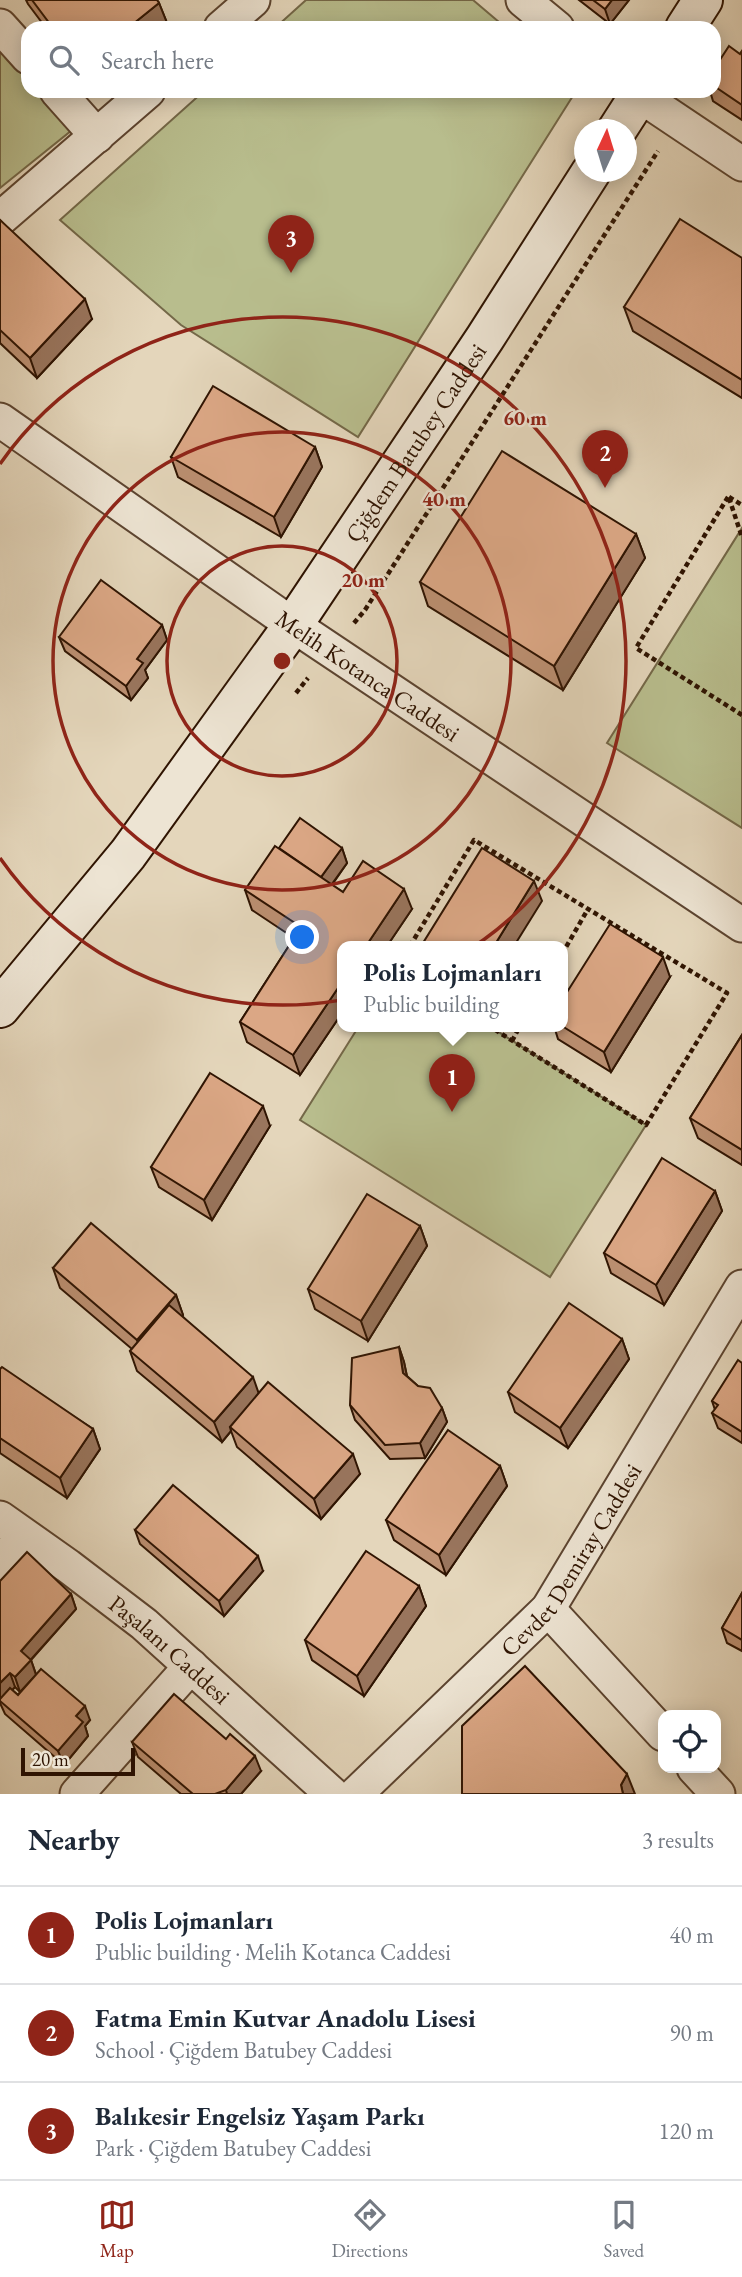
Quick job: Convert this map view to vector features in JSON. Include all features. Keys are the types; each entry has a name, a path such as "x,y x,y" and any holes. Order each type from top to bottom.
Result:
{"main road":[{"path":"690,21 704,0"},
{"path":"623,119 635,98"},
{"name":"Çiğdem Batubey Caddesi","path":"0,1008 128,854 293,625 485,338 585,182"}],"street":[{"path":"229,21 253,0"},
{"path":"523,0 548,21"},
{"path":"0,26 21,49"},
{"path":"63,98 97,136"},
{"path":"0,219 140,98"},
{"path":"645,98 742,164"},
{"name":"Melih Kotanca Caddesi","path":"2,427 742,925"},
{"name":"Cevdet Demiray Caddesi","path":"356,1794 548,1609 742,1287"},
{"path":"0,1564 12,1527"},
{"name":"Paşalanı Caddesi","path":"12,1527 144,1624 332,1794"},
{"path":"548,1609 658,1729"},
{"path":"77,1794 191,1666"},
{"path":"699,1773 719,1794"}],"path":[{"path":"365,610 664,142"},
{"path":"728,497 742,505"},
{"path":"728,497 742,537"},
{"path":"728,497 636,648 742,715"},
{"path":"413,941 474,840 727,993 646,1125 498,1032"},
{"path":"568,944 589,909"},
{"path":"512,1041 517,1032"}],"green space":[{"path":"306,0 473,0 498,21 283,21"},
{"path":"0,42 21,68 21,98 46,98 72,130 0,188"},
{"path":"196,98 572,98 358,437 181,325 60,220"},
{"path":"742,528 742,828 607,743"},
{"path":"355,1032 499,1032 646,1125 550,1277 300,1120"}],"building":[{"path":"32,0 157,0 159,3 137,21 48,21"},
{"path":"593,0 612,0 605,9"},
{"path":"729,46 740,54 742,51 742,105 721,91 721,58"},
{"path":"680,219 742,258 742,380 624,307"},
{"path":"0,220 85,299 30,358 0,330"},
{"path":"213,386 315,447 274,517 171,457"},
{"path":"502,451 636,534 554,666 420,582"},
{"path":"101,580 162,625 137,659 143,663 126,686 59,637"},
{"path":"300,818 342,848 321,877 279,848"},
{"path":"275,846 343,892 363,861 404,889 369,941 337,941 337,989 293,1055 240,1022 301,927 245,890"},
{"path":"482,848 534,881 497,941 424,941"},
{"path":"610,924 663,957 604,1052 568,1030 568,990"},
{"path":"742,1035 742,1150 690,1118"},
{"path":"210,1073 263,1106 204,1200 151,1167"},
{"path":"662,1158 715,1191 656,1285 604,1253"},
{"path":"367,1194 420,1226 361,1321 308,1289"},
{"path":"91,1223 176,1295 137,1340 53,1268"},
{"path":"569,1303 622,1339 560,1428 508,1392"},
{"path":"169,1305 253,1377 214,1422 130,1351"},
{"path":"399,1347 403,1373 418,1386 430,1388 442,1408 420,1443 385,1445 350,1405 352,1358"},
{"path":"738,1360 742,1363 742,1432 712,1413 718,1405 712,1401"},
{"path":"2,1367 93,1429 60,1478 0,1438"},
{"path":"268,1382 353,1454 314,1499 230,1427"},
{"path":"448,1430 500,1466 439,1555 386,1520"},
{"path":"173,1485 258,1556 219,1601 135,1530"},
{"path":"366,1551 419,1586 357,1676 305,1640"},
{"path":"27,1552 71,1594 21,1651 31,1660 15,1677 10,1673 0,1683 0,1581"},
{"path":"742,1593 742,1640 722,1628"},
{"path":"525,1666 627,1774 621,1785 623,1794 462,1794 462,1726"},
{"path":"41,1669 85,1706 76,1716 83,1722 58,1751 0,1701 10,1688 18,1695"},
{"path":"174,1694 226,1739 230,1734 255,1756 226,1790 215,1794 193,1794 132,1742"}],"place":[{"name":"Balıkesir Engelsiz Yaşam Parkı","path":"291,273"},
{"name":"Fatma Emin Kutvar Anadolu Lisesi","path":"605,488"},
{"name":"Polis Lojmanları","path":"452,1112"}]}
